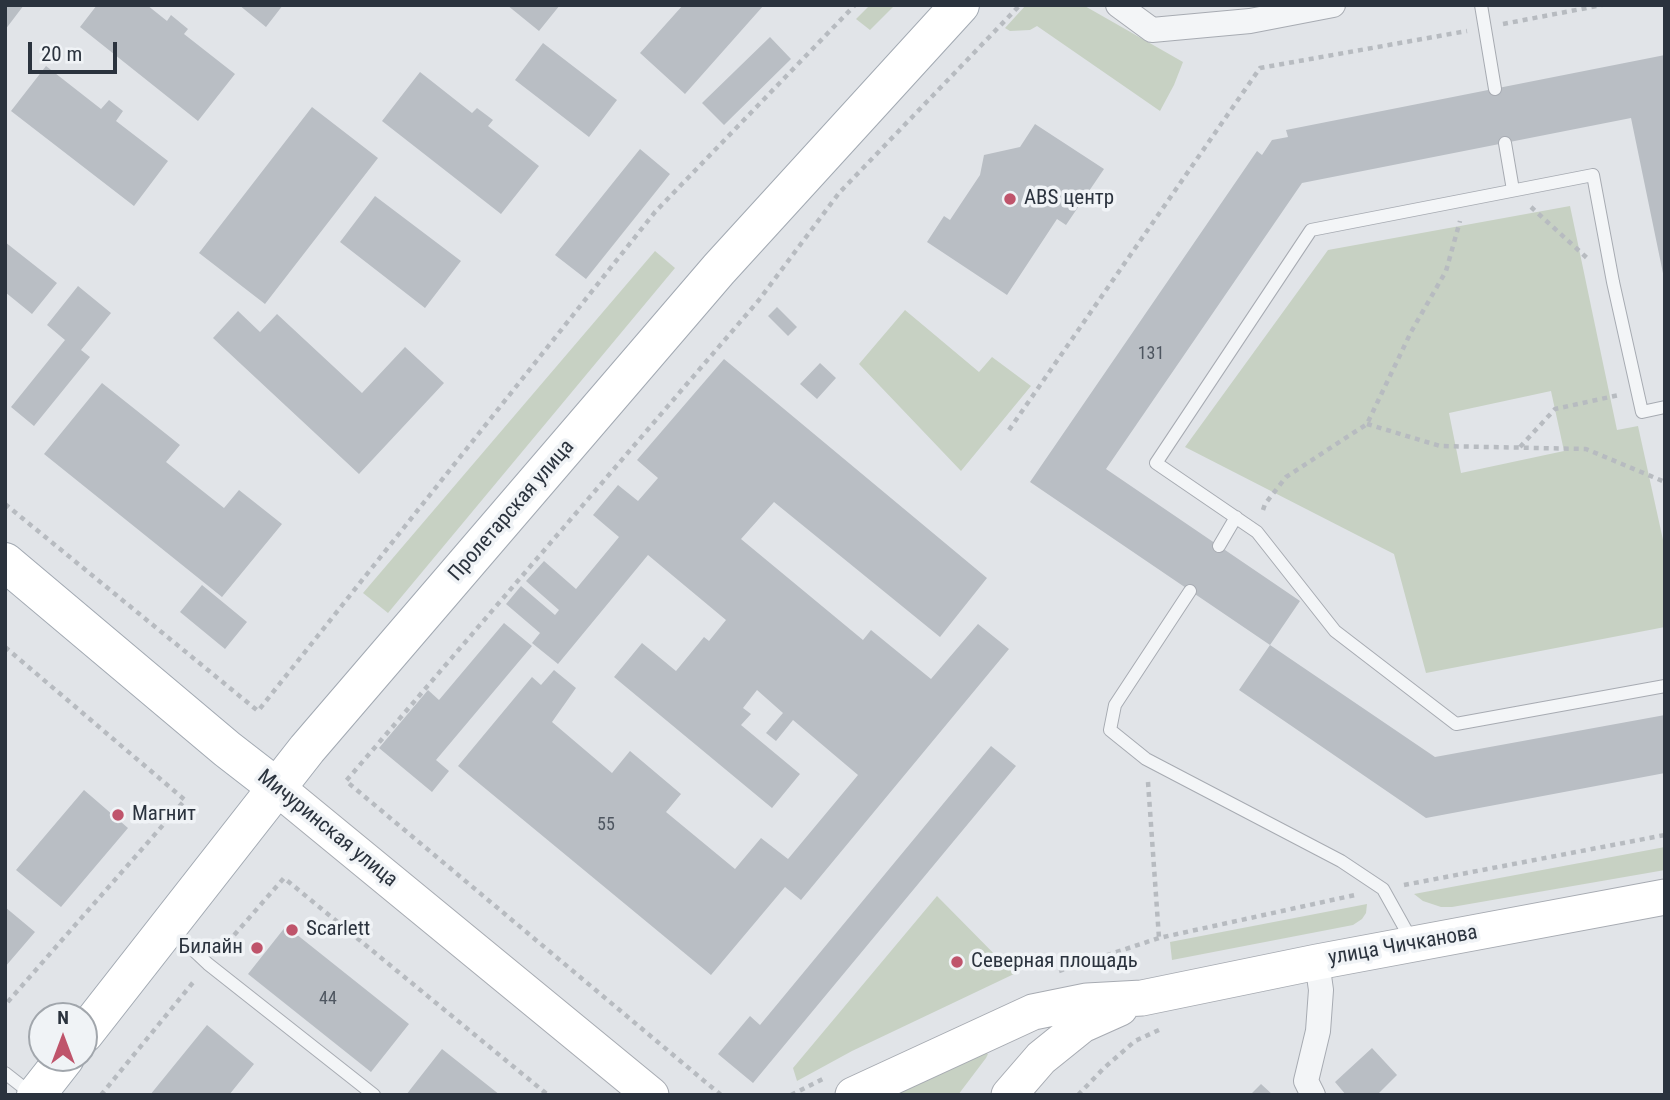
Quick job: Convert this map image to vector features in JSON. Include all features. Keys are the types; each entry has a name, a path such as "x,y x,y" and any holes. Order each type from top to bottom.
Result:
{"main road":[{"name":"Пролетарская улица","path":"98,1016 276,788 719,269 960,5"},
{"name":"Мичуринская улица","path":"5,562 227,749 651,1095"},
{"name":"улица Чичканова","path":"1142,998 1317,962 1665,897"},
{"path":"840,1086 1033,1012 1087,1001 1142,998"},
{"path":"1009,1095 1041,1058 1082,1025 1142,998"},
{"path":"34,1095 53,1072"}],"street":[{"path":"1118,5 1152,30 1250,21 1333,5"},
{"path":"1313,1095 1306,1081 1318,1031 1321,990 1317,962"}],"lane":[{"path":"1481,5 1495,89"},
{"path":"1505,143 1513,190"},
{"path":"1665,407 1642,412 1593,175 1311,230 1156,464 1257,531 1335,631 1455,724 1665,686"},
{"path":"1219,546 1236,517"},
{"path":"1190,591 1115,705 1110,730 1146,759 1341,862 1383,889 1414,944"},
{"path":"169,927 208,964 374,1095"},
{"path":"5,1073 34,1095"}],"path":[{"path":"5,503 258,710 655,212 855,5"},
{"path":"721,1095 346,781 759,300 839,193 1020,5"},
{"path":"1009,430 1260,68 1602,5"},
{"path":"1513,190 1613,282"},
{"path":"1257,531 1265,504 1286,477 1367,424 1411,332 1446,271 1467,198"},
{"path":"1519,448 1555,409 1637,391"},
{"path":"1367,424 1440,446 1586,449 1665,482"},
{"path":"5,647 185,800 5,1005"},
{"path":"1146,759 1159,938"},
{"path":"1051,975 1159,938 1383,889 1665,835"},
{"path":"101,1095 208,964 284,878 548,1095"},
{"path":"1078,1095 1135,1041 1166,1027"},
{"path":"791,1095 840,1086"}],"green space":[{"path":"870,5 895,5 870,30 856,19"},
{"path":"1026,5 1083,5 1183,62 1160,111 1037,26 1030,30 1010,31 1005,28"},
{"path":"1570,206 1617,430 1638,426 1665,549 1665,627 1426,673 1394,554 1185,447 1328,250","holes":["1551,391 1564,451 1461,473 1449,413"]},
{"path":"655,251 675,268 388,613 363,593"},
{"path":"905,310 979,372 992,357 1031,386 961,471 859,364"},
{"path":"1665,847 1665,870 1452,907 1441,907 1423,901 1414,894"},
{"path":"937,896 1014,974 852,1051 797,1081 793,1068"},
{"path":"1367,904 1362,919 1353,925 1172,960 1170,942"},
{"path":"985,1052 988,1054 986,1058 958,1095 895,1095"}],"building":[{"path":"5,5 24,5 5,30"},
{"path":"97,5 147,5 167,21 171,15 188,29 184,34 235,74 198,121 80,27"},
{"path":"239,5 283,5 266,27"},
{"path":"507,5 560,5 539,31"},
{"path":"683,5 764,5 685,94 640,53"},
{"path":"770,37 791,59 724,125 702,103"},
{"path":"543,43 617,100 589,137 515,80"},
{"path":"1665,55 1665,283 1631,118 1302,183 1106,469 1300,601 1270,645 1030,482 1257,151 1262,155 1272,140 1288,137 1286,130"},
{"path":"46,66 101,109 109,100 123,111 116,121 168,161 134,206 11,111"},
{"path":"420,72 472,113 477,108 493,120 488,126 539,166 501,214 382,121"},
{"path":"312,107 378,158 265,304 199,253"},
{"path":"1035,124 1104,169 1066,225 1057,219 1007,295 927,242 944,216 950,220 980,175 984,155 1020,147"},
{"path":"640,149 670,174 586,279 555,255"},
{"path":"375,196 461,261 425,308 340,242"},
{"path":"5,242 57,283 32,314 5,292"},
{"path":"78,286 111,313 81,350 90,357 34,426 11,407 65,340 47,325"},
{"path":"777,307 797,327 788,336 768,316"},
{"path":"238,311 260,332 277,314 362,393 405,347 444,383 359,474 213,338"},
{"path":"724,359 987,578 940,637 774,502 741,539 863,640 871,630 931,679 978,624 1009,649 801,900 785,887 711,975 458,766 532,677 541,685 554,670 576,688 552,722 612,773 630,751 681,794 666,812 735,869 761,838 788,859 858,775 793,720 776,741 766,733 783,713 757,690 743,708 751,714 741,725 800,774 772,808 614,677 642,643 676,671 704,637 709,641 726,620 648,555 558,664 532,643 540,633 506,604 521,586 555,615 559,610 526,581 544,561 576,589 619,537 593,515 618,485 638,501 658,478 637,460"},
{"path":"820,363 836,378 817,399 800,384"},
{"path":"102,383 180,445 166,462 224,508 239,490 282,524 222,597 44,454"},
{"path":"202,585 247,622 225,649 180,612"},
{"path":"504,623 532,646 436,760 449,771 432,792 379,748 428,690 439,700"},
{"path":"1270,645 1435,757 1665,715 1665,773 1426,818 1239,690"},
{"path":"991,746 1016,766 753,1083 718,1054 750,1016 760,1025"},
{"path":"84,790 128,828 61,907 16,870"},
{"path":"5,907 35,932 5,967"},
{"path":"286,926 409,1024 371,1072 248,974"},
{"path":"207,1025 254,1064 229,1095 150,1095"},
{"path":"1372,1048 1397,1075 1377,1095 1346,1095 1335,1082"},
{"path":"442,1049 500,1095 406,1095"},
{"path":"1261,1084 1273,1095 1250,1095"}],"place":[{"name":"ABS центр","path":"1010,199"},
{"name":"Магнит","path":"118,815"},
{"name":"Scarlett","path":"292,930"},
{"name":"Билайн","path":"257,948"},
{"name":"Северная площадь","path":"957,962"}]}
